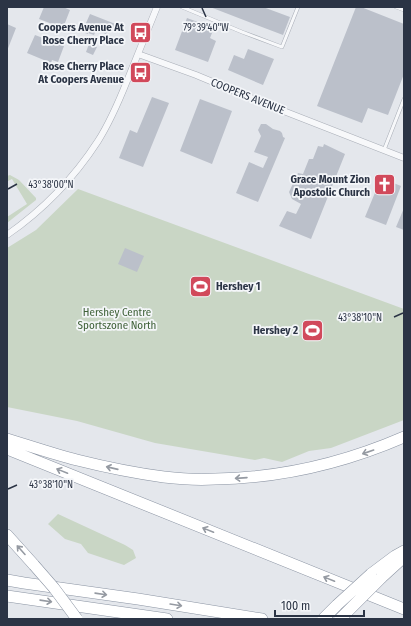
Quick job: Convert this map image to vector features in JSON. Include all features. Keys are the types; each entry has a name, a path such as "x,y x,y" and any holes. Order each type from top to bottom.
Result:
{"highway":[{"path":"7,439 76,460 120,470 197,480 259,477 322,466 382,447 404,437"},
{"path":"7,449 404,609"},
{"path":"7,535 54,588 77,619"},
{"path":"340,619 395,556 404,552"},
{"path":"323,619 337,605 404,557"},
{"path":"7,580 262,619"},
{"path":"7,596 167,619"}],"street":[{"path":"7,235 32,216 58,191 84,162 107,125 118,103 156,7"},
{"name":"COOPERS AVENUE","path":"138,54 196,75 404,158"}],"lane":[{"path":"182,7 282,47 298,7"},
{"path":"396,7 404,10"},
{"path":"384,150 404,99"}],"green space":[{"path":"10,175 19,180 36,198 36,200 7,223 7,217 27,204 12,179 7,180 7,176"},
{"name":"Hershey Centre Sportszone North","path":"78,189 404,309 404,420 331,448 309,451 282,462 264,458 255,460 155,443 77,421 7,407 7,248 36,230"},
{"path":"58,514 125,545 133,550 136,558 124,565 88,553 81,544 65,539 48,524"}],"building":[{"path":"44,7 63,7 70,10 63,28 39,19"},
{"path":"210,7 263,7 290,17 283,35"},
{"path":"356,7 361,7 404,24 404,74 388,115 368,108 362,123 317,106"},
{"path":"90,14 118,25 115,31 109,28 106,34 96,30 94,35 82,32"},
{"path":"187,18 214,28 210,38 216,41 208,62 175,50"},
{"path":"7,24 16,28 7,51"},
{"path":"35,35 64,46 58,62 52,60 51,63 27,53"},
{"path":"89,44 97,47 93,55 86,52"},
{"path":"248,49 274,59 263,85 228,70 234,55 244,59"},
{"path":"152,97 169,103 143,167 119,158 130,130 137,133"},
{"path":"200,99 232,111 212,164 180,151"},
{"path":"261,124 266,124 273,129 280,131 285,138 258,202 236,193 249,162 263,168 268,157 254,152 261,136 258,130"},
{"path":"324,144 345,154 311,239 279,226 287,211 296,214 301,204 292,199 289,192 298,173 303,174 309,159 313,159 318,146 323,147"},
{"path":"381,178 401,186 386,225 365,217"},
{"path":"404,208 404,230 396,227"},
{"path":"125,248 144,256 137,272 118,264"}],"place":[{"name":"Coopers Avenue At Rose Cherry Place","path":"140,33"},
{"name":"Rose Cherry Place At Coopers Avenue","path":"140,72"},
{"name":"Grace Mount Zion Apostolic Church","path":"385,185"},
{"name":"Hershey 1","path":"200,286"},
{"name":"Hershey 2","path":"313,330"}]}
